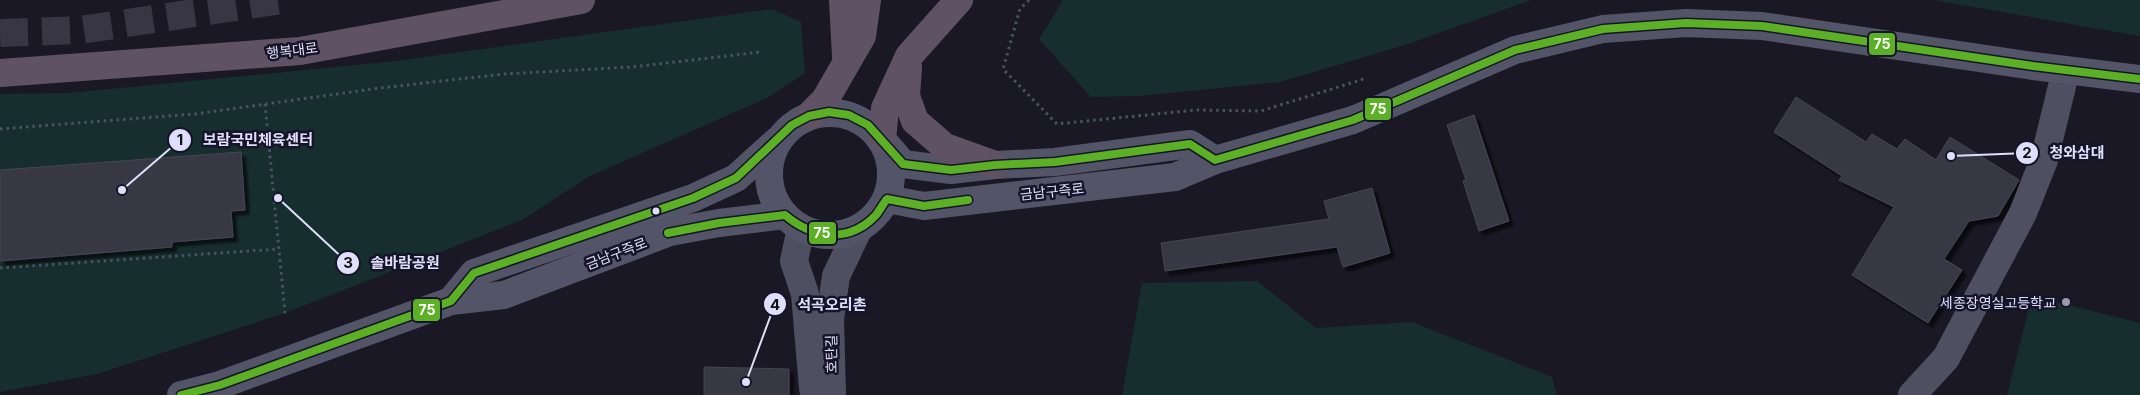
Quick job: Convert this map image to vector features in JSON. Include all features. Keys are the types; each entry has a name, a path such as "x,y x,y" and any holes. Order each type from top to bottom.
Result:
{"highway":[{"name":"행복대로","path":"0,73 300,51 581,0"},
{"path":"843,0 846,63"},
{"path":"809,116 824,100 862,36 867,0"},
{"path":"882,140 885,108 909,56 959,0"},
{"path":"909,56 906,96 916,121 944,147 995,165"}],"main road":[{"name":"금남구즉로","path":"887,198 924,206 1175,177 1215,160 1354,120 1515,50 1603,29 1686,22 1762,26 2140,79"},
{"path":"829,112 850,115 868,125 882,140 890,158 892,179 887,198 876,216 859,228 840,234 819,234 793,221 774,198 769,179 770,159 778,140 792,125 809,116 829,112"},
{"name":"금남구즉로","path":"451,301 474,273 693,198 736,178 778,140"},
{"name":"금남구즉로","path":"882,140 903,164 951,170 995,165 1055,162 1190,144 1215,160"},
{"name":"금남구즉로","path":"181,395 220,385 451,301 504,295 670,232 719,223 793,221"}],"street":[{"path":"1912,395 1946,358 2023,213 2044,160 2066,70"},
{"name":"호탄길","path":"793,221 794,261 805,294 812,388 815,395"},
{"name":"호탄길","path":"832,395 830,319 836,276 859,228"}],"path":[{"path":"0,129 195,114 380,88 504,74 632,67 761,52"},
{"path":"266,104 286,313"},
{"path":"0,268 279,248"}],"green space":[{"path":"1063,0 1531,0 1405,45 1280,82 1140,96 1091,97 1039,39"},
{"path":"1934,0 2140,0 2140,36"},
{"path":"772,9 801,22 805,73 767,98 590,176 522,220 285,313 97,374 0,392 0,94 69,93 396,61"},
{"path":"1257,281 1316,328 1412,322 1552,377 1557,395 1122,395 1142,283"},
{"path":"2032,296 2140,323 2140,395 2007,395"}],"building":[{"path":"1796,97 1866,142 1872,134 1897,149 1905,139 1936,160 1950,137 2019,180 1998,216 1969,221 1944,259 1962,270 1928,323 1852,275 1894,207 1839,180 1842,176 1774,132"},
{"path":"1474,115 1509,221 1479,231 1463,181 1466,180 1447,125"},
{"path":"241,152 245,210 231,211 233,237 172,242 172,247 0,261 0,170"},
{"path":"1372,188 1390,253 1343,267 1337,247 1165,271 1161,243 1329,219 1324,201"},
{"path":"704,367 789,369 789,395 704,395"}],"tunnel":[{"path":"0,33 80,30 282,0"}],"transit line":[{"name":"75","path":"181,395 220,385 451,301 474,273 693,198 736,178 792,125 809,116 829,112 849,115 868,125 903,164 951,170 995,165 1055,162 1190,144 1215,160 1353,120 1515,50 1603,29 1686,23 1762,26 2033,66 2140,79"},
{"name":"75","path":"668,233 719,223 785,215 807,229 819,233 842,234 865,224 876,215 887,199 924,206 968,200"}],"place":[{"name":"청와삼대","path":"1951,156"},
{"name":"보람국민체육센터","path":"122,190"},
{"name":"솔바람공원","path":"278,198"},
{"name":"세종장영실고등학교","path":"2066,302"},
{"name":"석곡오리촌","path":"746,382"}]}
